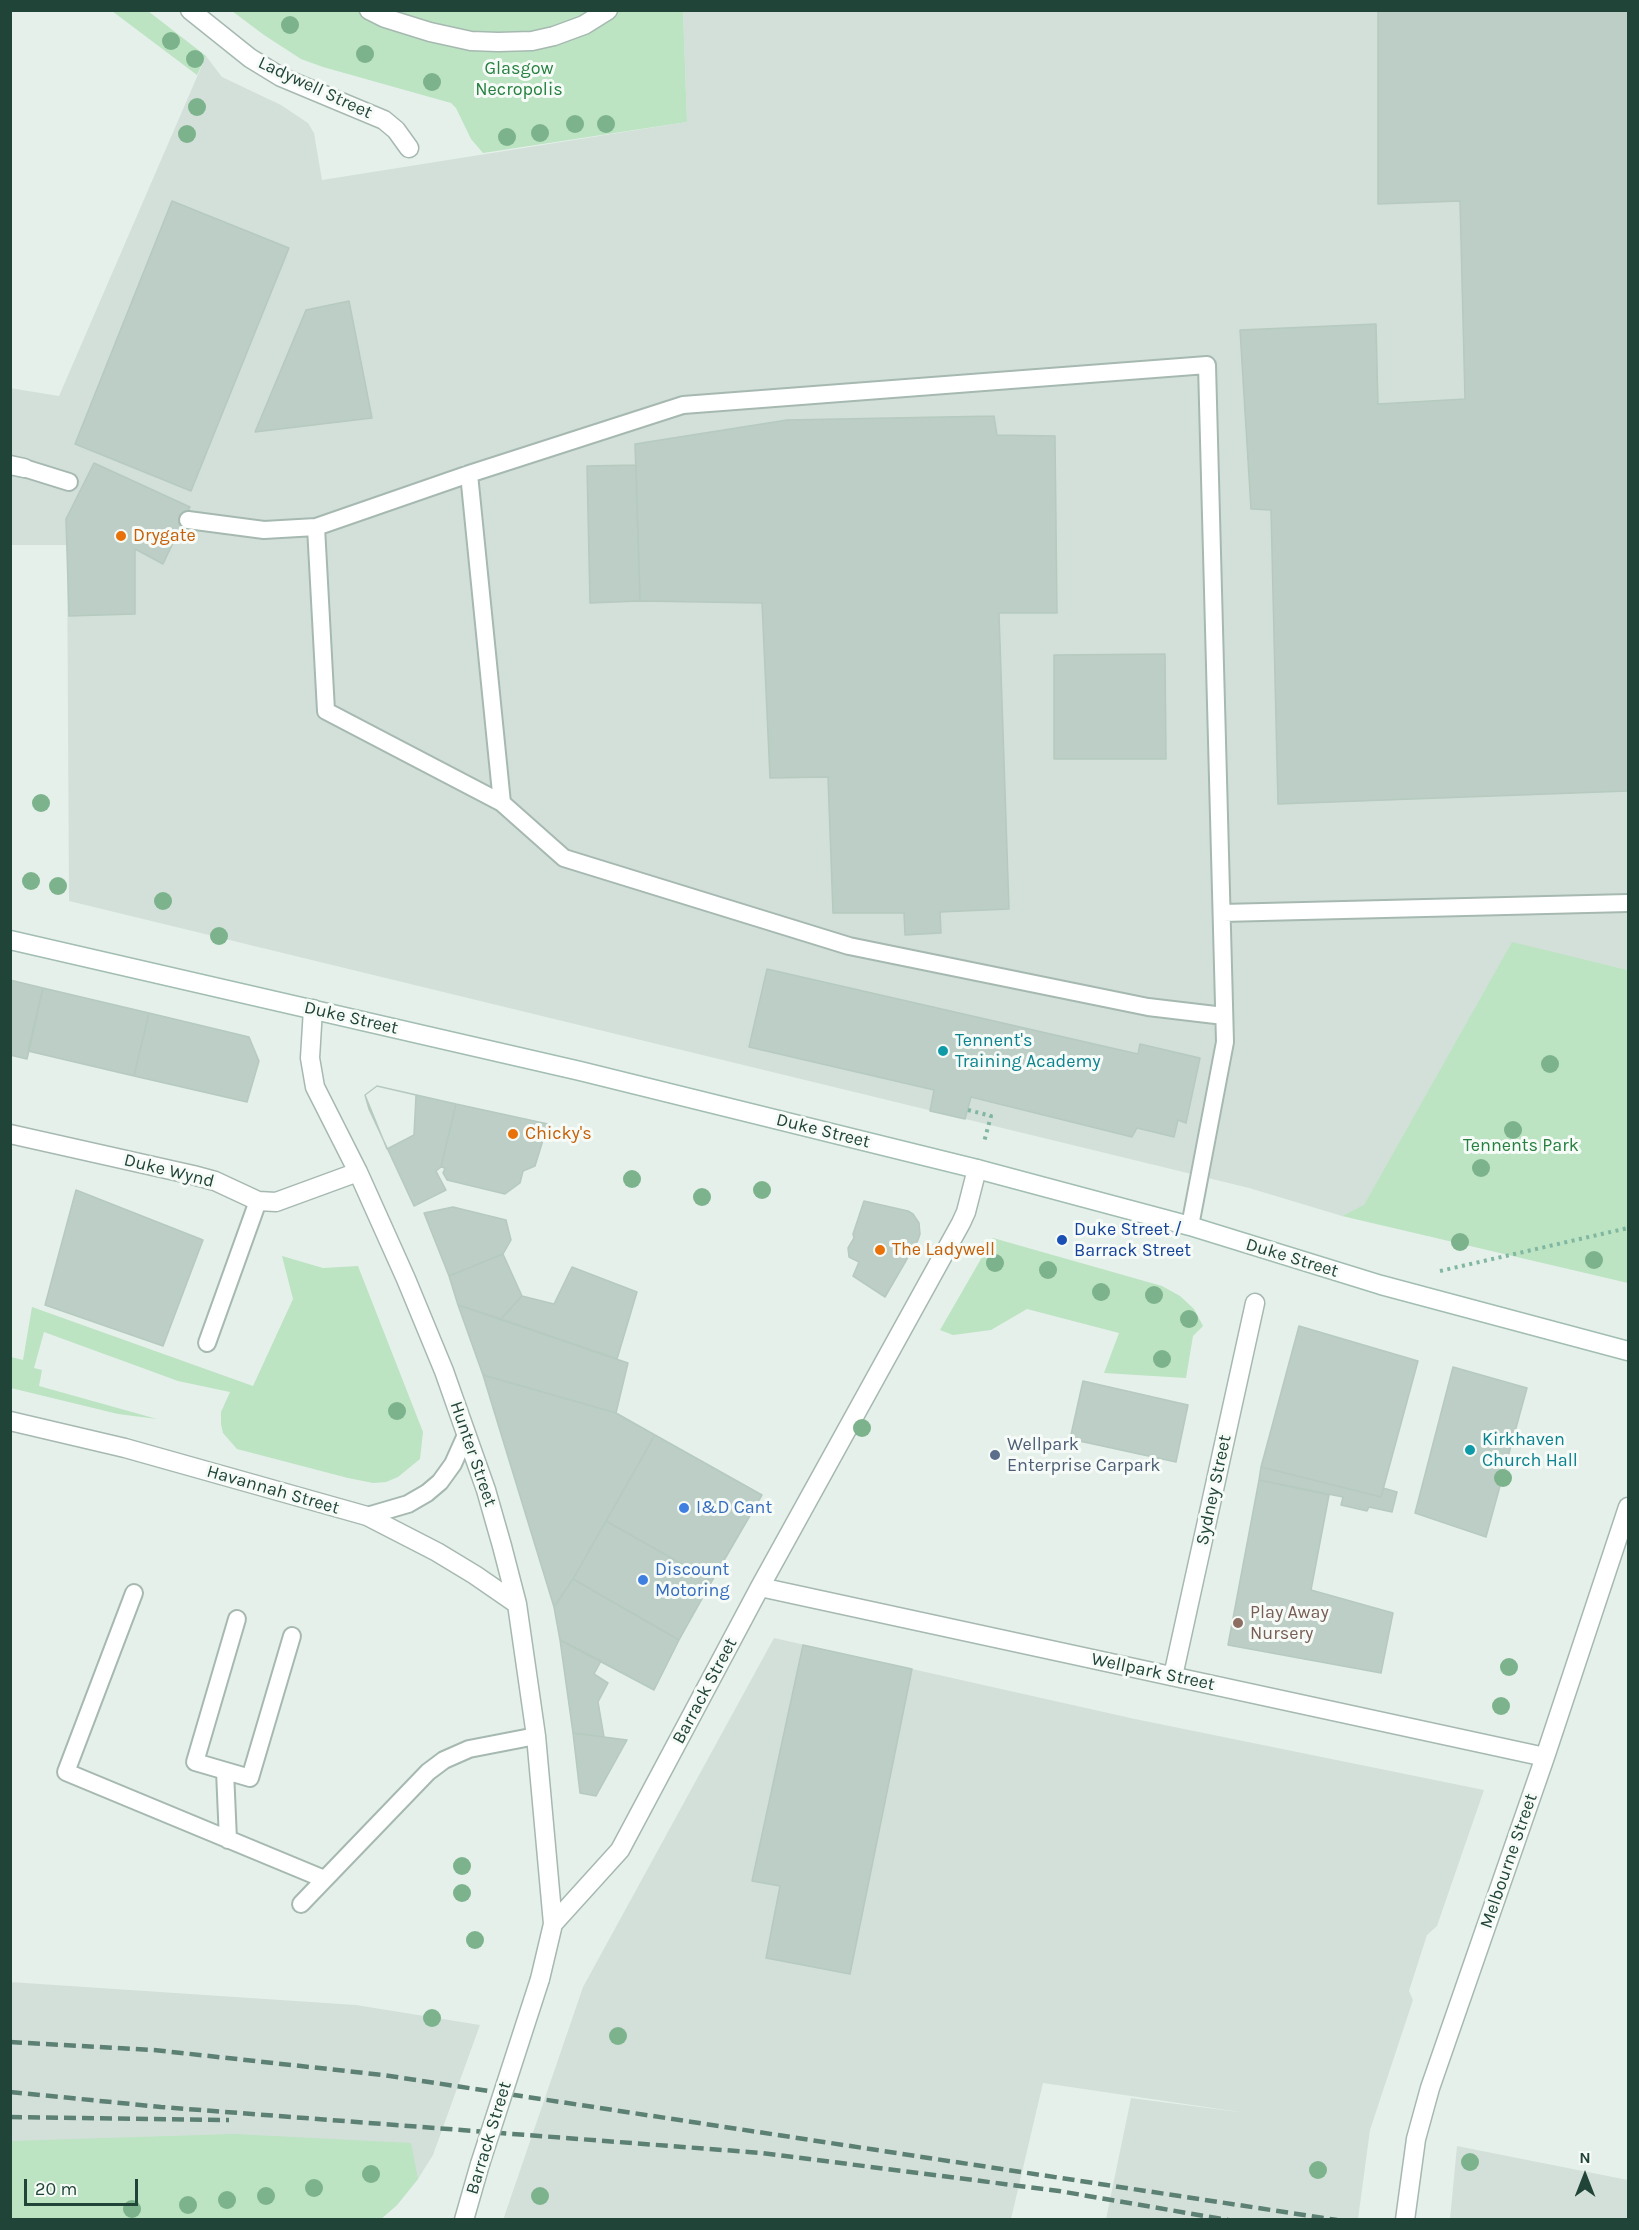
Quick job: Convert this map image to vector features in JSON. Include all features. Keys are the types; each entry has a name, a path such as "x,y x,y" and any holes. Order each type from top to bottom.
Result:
{"street":[{"name":"Ladywell Street","path":"190,10 250,58 281,77 384,120 396,130 409,148"},
{"path":"369,10 385,18 430,32 471,41 498,42 531,41 554,36 584,25 608,10"},
{"name":"Duke Street","path":"10,940 591,1074 977,1170 1190,1226 1370,1281 1629,1352"},
{"name":"Hunter Street","path":"313,1009 310,1058 315,1087 406,1279 444,1371 489,1501 517,1604 536,1736 552,1924"},
{"name":"Duke Wynd","path":"10,1134 193,1174 215,1181 258,1201"},
{"name":"Barrack Street","path":"464,2220 540,1979 552,1924 621,1850 760,1587 961,1223 977,1170"},
{"path":"258,1201 276,1202 357,1172"},
{"name":"Sydney Street","path":"1173,1676 1255,1303"},
{"name":"Havannah Street","path":"10,1421 125,1448 368,1516 437,1552 517,1604"},
{"name":"Melbourne Street","path":"1405,2220 1416,2139 1430,2088 1629,1507"},
{"name":"Wellpark Street","path":"760,1587 1545,1757"}],"lane":[{"path":"188,520 264,530 315,527 469,474 683,405 1207,365 1225,1042 1190,1226"},
{"path":"17,466 69,482"},
{"path":"469,474 502,802"},
{"path":"315,527 326,711 502,802 564,858 849,946 1148,1007 1224,1016"},
{"path":"1222,913 1629,903"},
{"path":"207,1343 258,1201"},
{"path":"368,1516 408,1504 427,1493 440,1482 453,1464 466,1435"},
{"path":"134,1593 66,1772 324,1879"},
{"path":"237,1619 195,1762 250,1778 292,1636"},
{"path":"301,1904 428,1773 444,1760 469,1749 536,1736"},
{"path":"225,1771 228,1840"}],"path":[{"path":"968,1110 991,1116"},
{"path":"1437,1271 1629,1228"}],"shaded area":[{"path":"683,11 1628,11 1628,970 1512,943 1364,1206 1342,1216 1249,1188 69,901 67,545 11,545 10,388 59,396 206,56 222,77 281,105 308,123 314,133 322,180 687,122"},
{"path":"774,1638 1135,1719 1484,1790 1437,1926 1427,1935 1409,1991 1413,2000 1370,2130 1358,2219 1106,2219 1131,2098 1246,2113 1043,2083 1011,2219 503,2220 583,1987"},
{"path":"10,1982 356,2005 480,2025 433,2155 418,2179 397,2205 381,2219 11,2219"},
{"path":"1457,2146 1628,2180 1628,2219 1450,2219"}],"green space":[{"path":"112,11 148,11 206,56 197,75"},
{"name":"Glasgow Necropolis","path":"232,11 683,11 687,122 483,153 471,139 456,108 451,103 301,59"},
{"name":"Tennents Park","path":"1512,942 1628,970 1628,1283 1342,1216 1364,1205"},
{"path":"993,1238 1162,1286 1180,1296 1194,1309 1203,1326 1193,1336 1186,1378 1104,1373 1119,1333 1027,1309 991,1330 953,1335 940,1330"},
{"path":"282,1256 323,1268 358,1266 423,1432 420,1459 398,1477 386,1482 373,1483 237,1449 223,1433 221,1424 221,1412 230,1392 178,1381 44,1332 34,1368 42,1370 39,1386 157,1419 118,1414 11,1388 11,1357 23,1360 32,1307 253,1386 293,1299"},
{"path":"234,2134 411,2143 418,2179 397,2205 381,2219 11,2219 11,2141"}],"building":[{"path":"1378,10 1628,10 1628,791 1278,804 1271,510 1251,509 1240,330 1376,324 1378,404 1465,399 1460,201 1378,204"},
{"path":"172,201 289,248 191,491 75,444"},
{"path":"349,301 372,418 255,432 306,310"},
{"path":"994,416 997,435 1055,436 1057,613 999,613 1009,909 940,912 941,933 905,935 904,913 833,913 828,777 770,778 762,603 640,601 635,444 787,420"},
{"name":"Drygate","path":"94,463 190,507 163,564 135,549 135,614 69,616 66,519"},
{"path":"636,465 640,601 590,603 587,466"},
{"path":"1165,654 1166,759 1054,759 1054,655"},
{"name":"Tennent's Training Academy","path":"767,969 1138,1054 1140,1044 1200,1058 1186,1123 1178,1120 1174,1137 1137,1128 1132,1137 971,1097 965,1119 930,1111 934,1090 749,1047"},
{"path":"10,980 43,988 27,1059 10,1055"},
{"path":"43,988 149,1013 134,1076 28,1051"},
{"path":"149,1013 249,1037 259,1061 247,1102 134,1076"},
{"path":"377,1086 456,1104 441,1167 436,1171 446,1190 414,1206 369,1109 365,1095"},
{"path":"377,1086 416,1095 414,1135 387,1149 365,1095"},
{"path":"456,1104 548,1124 535,1166 523,1171 520,1183 505,1194 447,1180 443,1173 445,1168 441,1167"},
{"path":"76,1190 203,1240 163,1346 45,1305"},
{"name":"The Ladywell","path":"864,1201 908,1211 919,1223 918,1240 885,1297 853,1276 859,1262 849,1257 848,1248 854,1238 853,1234"},
{"path":"453,1207 506,1220 511,1240 503,1254 449,1276 424,1213"},
{"path":"503,1254 522,1296 501,1319 458,1305 449,1276"},
{"path":"572,1267 637,1292 617,1359 501,1319 522,1296 554,1304"},
{"path":"458,1305 628,1363 616,1413 483,1375"},
{"path":"1299,1326 1418,1361 1381,1497 1261,1467"},
{"name":"Kirkhaven Church Hall","path":"1453,1367 1527,1388 1486,1537 1415,1513"},
{"path":"483,1375 616,1413 655,1435 573,1579 554,1607"},
{"path":"1083,1381 1188,1405 1176,1462 1070,1439"},
{"name":"I&D Cant","path":"655,1435 762,1495 712,1581 606,1521"},
{"path":"1261,1467 1381,1497 1383,1488 1397,1492 1392,1512 1369,1507 1367,1511 1341,1505 1343,1497 1259,1480"},
{"path":"1259,1480 1329,1495 1311,1590 1393,1613 1381,1673 1228,1645"},
{"name":"Discount Motoring","path":"606,1521 712,1581 679,1640 573,1579"},
{"path":"573,1579 679,1640 654,1690 560,1640 554,1607"},
{"path":"560,1640 601,1661 594,1674 608,1683 598,1702 604,1737 573,1733"},
{"path":"803,1645 912,1669 850,1974 766,1958 780,1886 752,1881"},
{"path":"573,1733 627,1740 596,1796 580,1793"}],"railway":[{"path":"10,2042 154,2050 383,2075 1337,2220"},
{"path":"10,2092 161,2107 762,2153 1059,2191 1228,2220"},
{"path":"10,2117 229,2120"}],"place":[{"name":"Drygate","path":"121,536"},
{"name":"Tennent's Training Academy","path":"943,1051"},
{"name":"Chicky's","path":"513,1134"},
{"name":"Duke Street / Barrack Street","path":"1062,1240"},
{"name":"The Ladywell","path":"880,1250"},
{"name":"Kirkhaven Church Hall","path":"1470,1450"},
{"name":"Wellpark Enterprise Carpark","path":"995,1455"},
{"name":"I&D Cant","path":"684,1508"},
{"name":"Discount Motoring","path":"643,1580"},
{"name":"Play Away Nursery","path":"1238,1623"}]}
